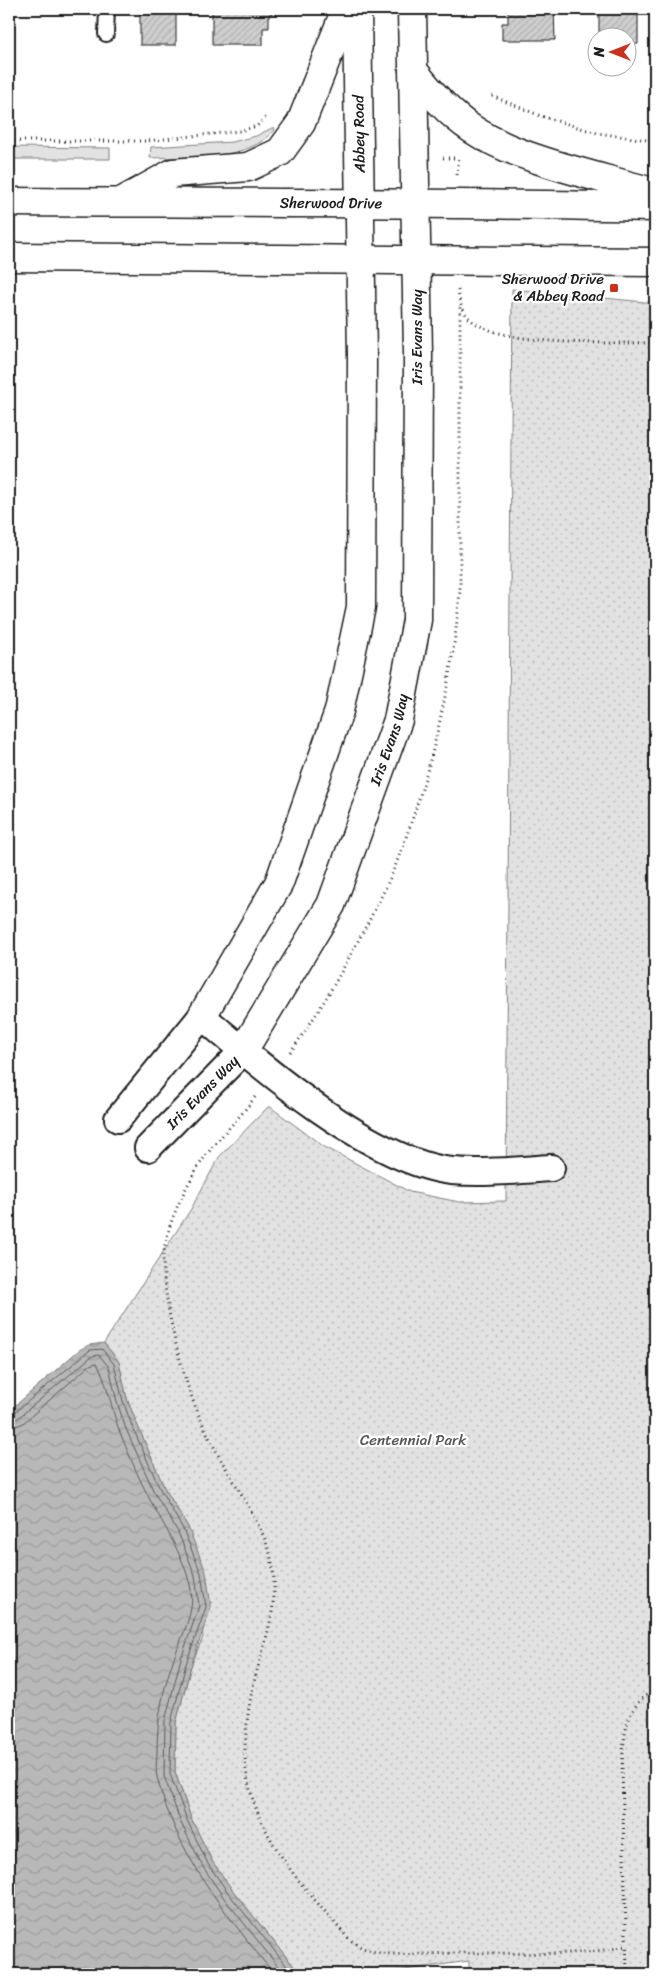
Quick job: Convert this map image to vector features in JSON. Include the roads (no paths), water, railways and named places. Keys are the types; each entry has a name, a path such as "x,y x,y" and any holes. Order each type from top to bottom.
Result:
{"street":[{"path":"121,202 172,173 248,167 280,152 301,123 346,9"},
{"name":"Abbey Road","path":"356,9 360,260"},
{"path":"412,9 416,259"},
{"path":"412,70 438,101 472,129 528,156 655,193"},
{"name":"Sherwood Drive","path":"9,202 359,204 415,202 655,207"},
{"path":"9,257 655,262"},
{"name":"Iris Evans Way","path":"148,1148 243,1051 331,905 398,720 417,620 416,259"},
{"path":"118,1119 202,1016 279,882 340,711 361,607 360,260"},
{"path":"202,1016 273,1074 371,1142 412,1161 451,1171 493,1172 552,1168"}],"lane":[{"path":"106,34 108,9"}],"water":[{"path":"104,1343 119,1362 127,1399 137,1424 164,1487 188,1527 206,1572 211,1607 191,1666 176,1723 175,1772 191,1818 212,1861 233,1891 300,1974 9,1974 9,1411 79,1350 89,1345"}],"place":[{"name":"Sherwood Drive & Abbey Road","path":"614,288"}],"park label":[{"name":"Centennial Park","path":"413,1440"}]}
